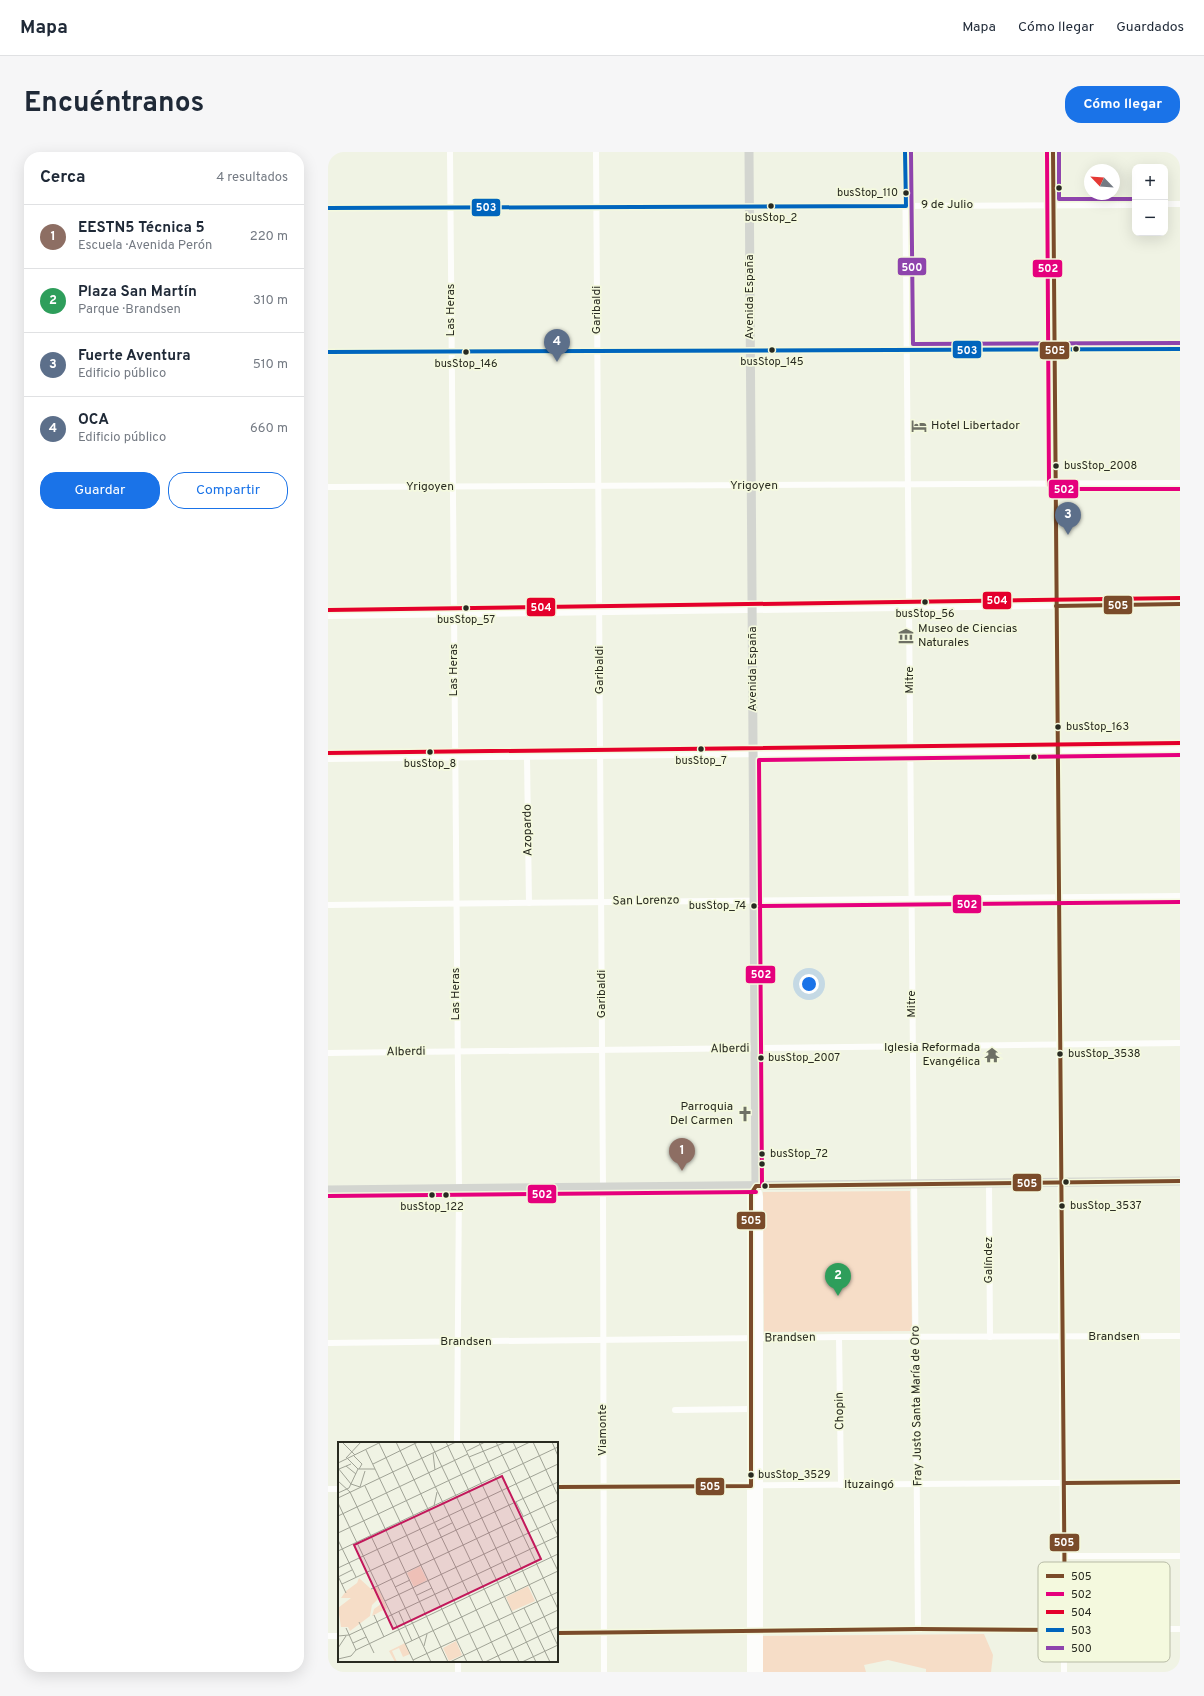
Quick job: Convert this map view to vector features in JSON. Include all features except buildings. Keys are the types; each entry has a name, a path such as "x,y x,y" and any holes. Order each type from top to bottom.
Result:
{"main road":[{"name":"Avenida España","path":"749,152 756,1186"},
{"path":"328,1190 1180,1181"}],"street":[{"name":"Las Heras","path":"450,152 454,758 459,1189 458,1442"},
{"name":"Garibaldi","path":"596,152 603,1188"},
{"name":"Mitre","path":"906,152 914,1183"},
{"path":"1053,152 1064,1562"},
{"path":"1168,204 1180,204"},
{"name":"9 de Julio","path":"328,208 1132,205"},
{"path":"328,352 1180,349"},
{"name":"Yrigoyen","path":"328,487 1180,483"},
{"path":"328,616 1180,604"},
{"path":"328,759 1180,749"},
{"name":"Azopardo","path":"527,757 529,903"},
{"name":"San Lorenzo","path":"328,904 1180,896"},
{"name":"Alberdi","path":"328,1053 1180,1043"},
{"name":"Galíndez","path":"989,1182 990,1336"},
{"name":"Fray Justo Santa María de Oro","path":"914,1183 917,1336 918,1629"},
{"path":"756,1186 751,1194 755,1339 755,1631 758,1672"},
{"name":"Viamonte","path":"603,1188 604,1672"},
{"name":"Brandsen","path":"328,1343 603,1341 917,1336 1180,1336"},
{"name":"Chopin","path":"838,1337 841,1485"},
{"path":"755,1339 751,1409 755,1486"},
{"path":"675,1410 751,1409"},
{"name":"Ituzaingó","path":"558,1487 1180,1482"},
{"path":"1064,1556 1180,1556"},
{"path":"558,1633 918,1629 1038,1630"},
{"path":"1170,1629 1180,1629"},
{"path":"751,1672 755,1631"},
{"path":"1064,1662 1064,1672"}],"shaded area":[{"path":"910,1191 912,1331 764,1332 763,1192"},
{"path":"984,1634 993,1655 991,1672 926,1672 926,1669 888,1660 864,1665 866,1672 763,1672 762,1636"}],"transit line":[{"name":"503","path":"328,208 906,206 905,152"},
{"name":"500","path":"911,152 913,344 1180,343"},
{"name":"502","path":"1047,152 1049,485 1055,489 1180,489"},
{"name":"505","path":"1053,152 1064,1562"},
{"name":"500","path":"1059,152 1059,199 1132,199"},
{"name":"503","path":"328,352 1180,349"},
{"name":"504","path":"328,610 1180,598"},
{"name":"505","path":"1056,606 1180,604"},
{"name":"504","path":"328,753 1180,743"},
{"name":"502","path":"762,1186 759,760 1180,755"},
{"name":"502","path":"754,906 1180,902"},
{"name":"505","path":"558,1487 751,1486 751,1194 756,1186 1180,1181"},
{"name":"502","path":"328,1196 756,1192"},
{"name":"505","path":"1064,1483 1180,1482"},
{"name":"505","path":"558,1633 918,1629 1038,1630"}],"place":[{"name":"busStop_110","path":"906,193"},
{"name":"busStop_2","path":"771,206"},
{"name":"busStop_145","path":"772,350"},
{"name":"busStop_146","path":"466,352"},
{"name":"OCA","path":"557,362"},
{"name":"Hotel Libertador","path":"919,426"},
{"name":"busStop_2008","path":"1056,466"},
{"name":"Fuerte Aventura","path":"1068,535"},
{"name":"busStop_56","path":"925,602"},
{"name":"busStop_57","path":"466,608"},
{"name":"Museo de Ciencias Naturales","path":"906,636"},
{"name":"busStop_163","path":"1058,727"},
{"name":"busStop_7","path":"701,749"},
{"name":"busStop_8","path":"430,752"},
{"name":"busStop_74","path":"754,906"},
{"name":"busStop_3538","path":"1060,1054"},
{"name":"Iglesia Reformada Evangélica","path":"992,1055"},
{"name":"busStop_2007","path":"761,1058"},
{"name":"Parroquia Del Carmen","path":"745,1114"},
{"name":"busStop_72","path":"762,1154"},
{"name":"EESTN5 Técnica 5","path":"682,1171"},
{"name":"busStop_122","path":"432,1195"},
{"name":"busStop_3537","path":"1062,1206"},
{"name":"Plaza San Martín","path":"838,1296"},
{"name":"busStop_3529","path":"751,1475"}]}
